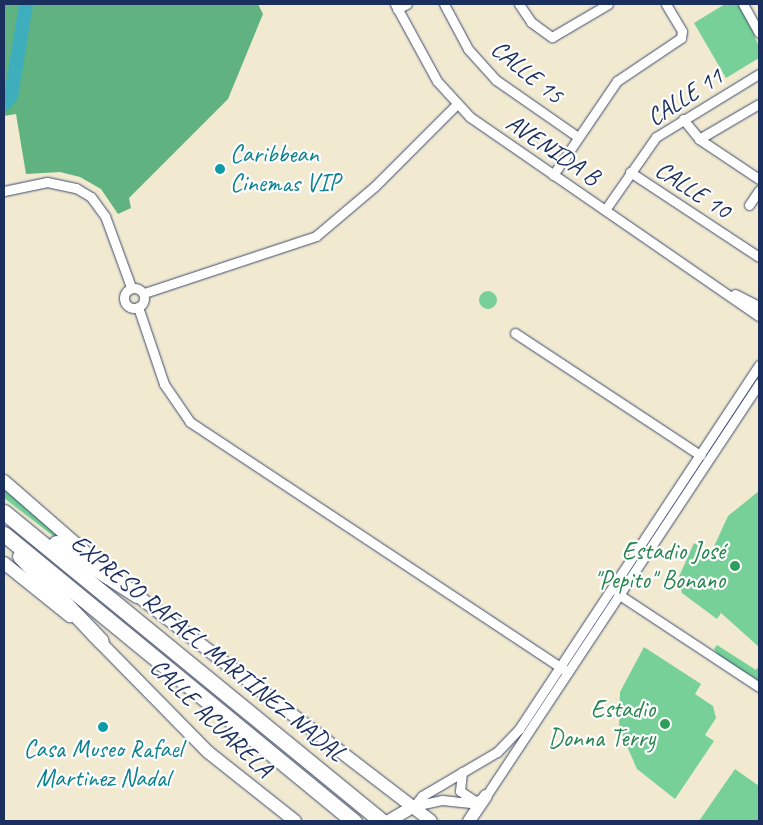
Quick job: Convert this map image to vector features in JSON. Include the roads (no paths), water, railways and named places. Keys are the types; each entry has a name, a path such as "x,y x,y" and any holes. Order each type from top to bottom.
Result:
{"highway":[{"path":"9,516 137,596"},
{"name":"EXPRESO RAFAEL MARTÍNEZ NADAL","path":"9,516 382,821"},
{"path":"4,535 101,641"},
{"name":"EXPRESO RAFAEL MARTÍNEZ NADAL","path":"4,535 354,821"}],"street":[{"path":"396,6 407,4"},
{"name":"CALLE 15","path":"444,4 468,49 496,80 578,137"},
{"path":"519,4 531,22 552,38 608,4"},
{"name":"CALLE 15","path":"553,175 617,81 681,38 682,31 666,4"},
{"path":"743,4 759,33"},
{"name":"AVENIDA B","path":"396,6 422,57 456,105 553,175 728,292 759,316"},
{"name":"CALLE 11","path":"605,210 656,137 759,74"},
{"path":"699,140 759,104"},
{"path":"4,191 47,182 76,188 91,197 106,216 132,287 144,293 316,236 365,196 456,105"},
{"path":"683,119 699,140 759,179"},
{"name":"CALLE 10","path":"630,172 759,257"},
{"path":"749,205 759,190"},
{"path":"132,287 124,300 130,308 138,307"},
{"name":"AVENIDA B","path":"728,292 759,306"},
{"path":"144,293 138,307 164,384 190,422 564,669"},
{"path":"515,333 700,455"},
{"path":"469,821 700,455 759,366"},
{"path":"395,818 414,806 422,796 505,744 564,669 618,594 755,397 759,384"},
{"path":"4,481 137,596 414,806 431,821"},
{"name":"CALLE ACUARELA","path":"4,563 101,641 208,752 296,821"},
{"path":"618,594 759,687"},
{"path":"462,772 460,791 482,798"},
{"path":"414,806 442,800 482,798"}],"waterway":[{"path":"4,104 11,96 26,4"}],"place":[{"name":"Caribbean Cinemas VIP","path":"220,169"},
{"name":"Estadio José \"Pepito\" Bonano","path":"735,566"},
{"name":"Estadio Donna Terry","path":"665,724"},
{"name":"Casa Museo Rafael Martinez Nadal","path":"103,727"}]}
